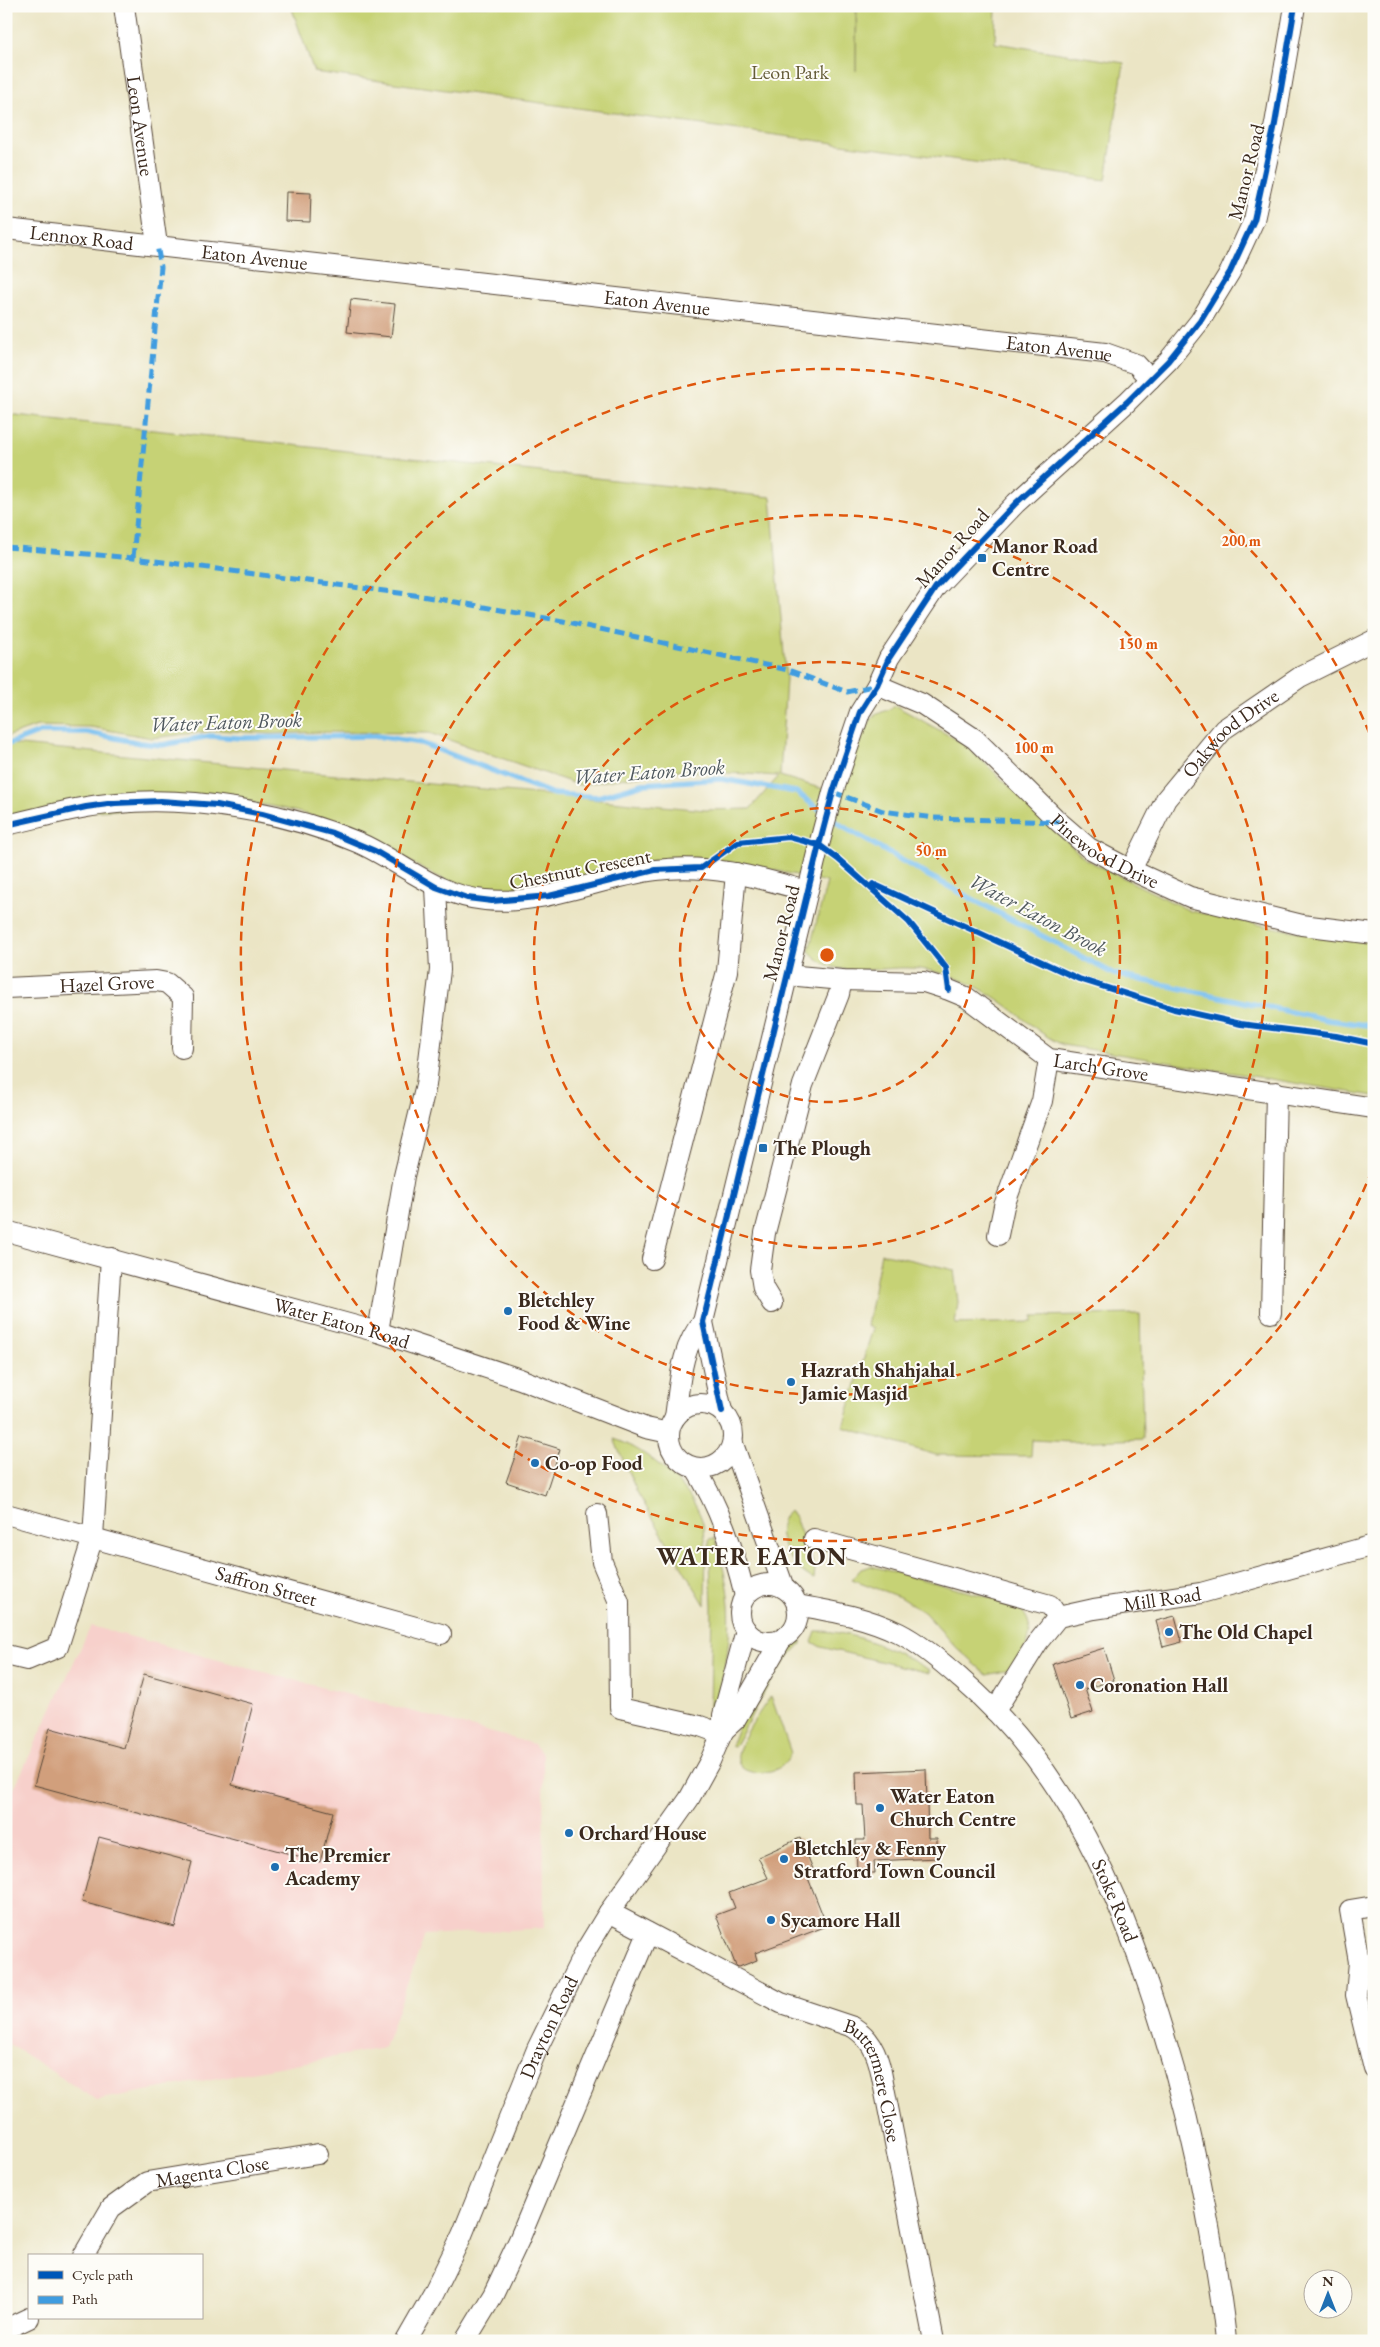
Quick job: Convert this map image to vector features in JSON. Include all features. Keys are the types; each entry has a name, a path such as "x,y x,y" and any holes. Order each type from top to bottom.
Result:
{"street":[{"name":"Leon Avenue","path":"124,6 157,245"},
{"name":"Manor Road","path":"672,1425 684,1358 689,1341 703,1322 820,841 833,792 860,712 878,685 889,658 936,586 1016,503 1150,379 1200,321 1230,272 1254,220 1275,124 1295,6"},
{"name":"Lennox Road","path":"6,229 157,245"},
{"name":"Eaton Avenue","path":"157,245 1105,353 1136,364 1150,379"},
{"name":"Oakwood Drive","path":"1130,870 1166,800 1224,729 1300,676 1374,640"},
{"name":"Pinewood Drive","path":"878,685 922,704 975,740 1059,822 1090,848 1130,870 1190,897 1302,925 1374,934"},
{"name":"Chestnut Crescent","path":"6,825 76,809 115,803 161,801 217,805 293,822 356,842 436,886 467,898 508,901 549,896 656,870 701,868 736,873 807,891"},
{"path":"652,1259 674,1183 727,971 736,873"},
{"path":"378,1332 404,1176 426,1085 440,970 436,886"},
{"name":"Larch Grove","path":"787,975 842,980 924,982 949,990 966,997 1049,1059 1374,1108"},
{"path":"772,1303 763,1288 760,1270 765,1233 803,1085 839,994 842,980"},
{"name":"Hazel Grove","path":"6,988 156,981 167,983 183,997 182,1048"},
{"path":"998,1235 1004,1206 1042,1101 1049,1059"},
{"path":"1271,1313 1276,1092"},
{"name":"Water Eaton Road","path":"6,1231 378,1332 520,1378 646,1428 672,1425"},
{"path":"6,1655 27,1660 58,1647 93,1537 111,1258"},
{"name":"Manor Road","path":"703,1322 722,1412"},
{"path":"695,1468 710,1492 726,1528 745,1596 740,1614 746,1630 760,1640 781,1640 793,1630 796,1622 797,1606 794,1599 784,1588 733,1444 733,1430 730,1422 722,1412 709,1405 699,1404 683,1409 672,1425 670,1444 674,1454 682,1462 695,1468 711,1466 720,1462 727,1456 733,1444"},
{"name":"Saffron Street","path":"6,1514 441,1634"},
{"path":"597,1514 602,1562 619,1602 620,1708 723,1733"},
{"path":"814,1539 1050,1605 1058,1617 1038,1642 996,1711"},
{"name":"Mill Road","path":"1058,1617 1094,1609 1201,1593 1374,1545"},
{"path":"745,1596 759,1586 776,1585 784,1588"},
{"name":"Stoke Road","path":"797,1606 862,1619 900,1633 951,1670 996,1711 1040,1763 1070,1808 1096,1853 1126,1922 1162,2030 1186,2115 1208,2219 1226,2341"},
{"name":"Drayton Road","path":"723,1733 723,1715 746,1630"},
{"name":"Drayton Road","path":"406,2341 436,2288 462,2235 552,2014 584,1953 609,1912 689,1799 723,1733 735,1720 781,1640"},
{"path":"1374,1906 1350,1910 1366,1963 1356,1995 1374,2069"},
{"name":"Buttermere Close","path":"609,1912 782,2003 852,2027 861,2032 873,2046 880,2066 934,2341"},
{"path":"465,2341 493,2295 519,2240 648,1933"},
{"name":"Magenta Close","path":"84,2254 111,2208 147,2182 318,2154"},
{"path":"6,2329 28,2318"},
{"path":"6,2333 8,2341"}],"shaded area":[{"name":"The Premier Academy","path":"91,1626 534,1744 543,1755 544,1928 425,1935 384,2048 96,2100 6,2042 6,1805"}],"green space":[{"name":"Leon Park","path":"291,6 856,6 856,71 857,6 996,6 995,43 1124,63 1106,180 314,72"},
{"path":"6,414 771,497 786,679 780,776 833,792 873,716 896,706 966,745 1085,859 1190,911 1287,930 1374,942 1374,1096 1063,1045 1041,1032 987,992 945,974 907,968 847,970 833,967 820,961 809,951 827,882 765,868 702,859 659,860 638,863 532,890 511,892 489,891 467,887 426,871 348,827 268,806 229,803 6,816 6,745 9,744 705,810 750,809 779,776 679,770 579,785 429,733 321,732 271,734 220,730 152,738 91,727 37,726 6,737"},
{"path":"881,1253 954,1270 958,1302 955,1324 1033,1322 1033,1316 1140,1314 1143,1439 1071,1442 1032,1440 1031,1456 936,1455 843,1427 873,1328 867,1326"},
{"path":"614,1439 642,1452 656,1462 682,1487 700,1514 704,1528 706,1557 705,1605 637,1492"},
{"path":"789,1511 794,1515 815,1569 814,1579 791,1559 781,1539 783,1519"},
{"path":"715,1538 726,1582 730,1622 729,1642 721,1684 715,1707 710,1708 712,1606 709,1539"},
{"path":"871,1566 1014,1604 1022,1611 1030,1628 1029,1637 1022,1654 1009,1670 987,1675 957,1648 924,1612 902,1598 852,1579 861,1569"},
{"path":"816,1631 845,1634 860,1638 891,1650 930,1671 929,1673 821,1647 812,1642"},
{"path":"801,1638 801,1644 772,1679 734,1747 731,1746 744,1712 790,1643"},
{"path":"771,1696 791,1753 782,1766 772,1771 751,1772 741,1766 738,1761 738,1754 750,1727"}],"building":[{"path":"286,192 311,193 310,222 285,221"},
{"path":"351,299 395,304 391,337 347,332"},
{"path":"522,1437 560,1449 545,1495 506,1482"},
{"name":"The Old Chapel","path":"1175,1616 1182,1642 1163,1647 1156,1621"},
{"name":"Coronation Hall","path":"1104,1648 1114,1680 1085,1689 1093,1712 1071,1719 1053,1664"},
{"path":"144,1674 253,1704 232,1785 333,1812 320,1862 34,1785 50,1728 124,1748"},
{"path":"926,1769 928,1838 937,1838 937,1858 874,1861 875,1873 857,1873 856,1840 865,1840 863,1805 857,1805 856,1772"},
{"path":"99,1837 192,1862 175,1927 82,1902"},
{"name":"Sycamore Hall","path":"800,1838 813,1869 806,1873 827,1926 755,1953 757,1960 739,1967 736,1966 716,1915 735,1908 729,1893 768,1878 758,1857"}],"waterway":[{"name":"Water Eaton Brook","path":"6,745 40,732 87,732 140,743 162,745 210,736 241,738 377,736 421,743 553,794 598,797 643,784 721,779 796,792 842,826 929,876 1114,974 1328,1020 1374,1026"}],"marked path":[{"path":"133,558 161,267 157,245"},
{"path":"6,547 133,558 422,596 563,621 788,670 847,692 877,685"},
{"path":"833,792 883,811 934,818 1059,822"}],"cycle path":[{"path":"722,1411 703,1322 819,845 833,792 860,712 877,685 889,658 936,587 1016,503 1127,402 1168,361 1200,321 1230,272 1254,220 1275,124 1295,6"},
{"path":"6,825 86,807 115,803 161,801 217,805 262,814 332,833 375,851 436,887 467,898 492,901 549,896 655,870 701,868 738,842 789,837 819,845 838,859 909,922 946,968 949,990"},
{"path":"873,884 1079,979 1174,1009 1241,1024 1336,1036 1374,1044"}],"place":[{"name":"Manor Road Centre","path":"982,558"},
{"name":"The Plough","path":"763,1148"},
{"name":"Bletchley Food & Wine","path":"508,1311"},
{"name":"Hazrath Shahjahal Jamie Masjid","path":"791,1382"},
{"name":"Co-op Food","path":"535,1463"},
{"name":"The Old Chapel","path":"1169,1632"},
{"name":"Coronation Hall","path":"1080,1685"},
{"name":"Water Eaton Church Centre","path":"880,1808"},
{"name":"Orchard House","path":"569,1833"},
{"name":"Bletchley & Fenny Stratford Town Council","path":"784,1859"},
{"name":"The Premier Academy","path":"275,1867"},
{"name":"Sycamore Hall","path":"771,1920"}],"district":[{"name":"WATER EATON","path":"752,1556"}]}
